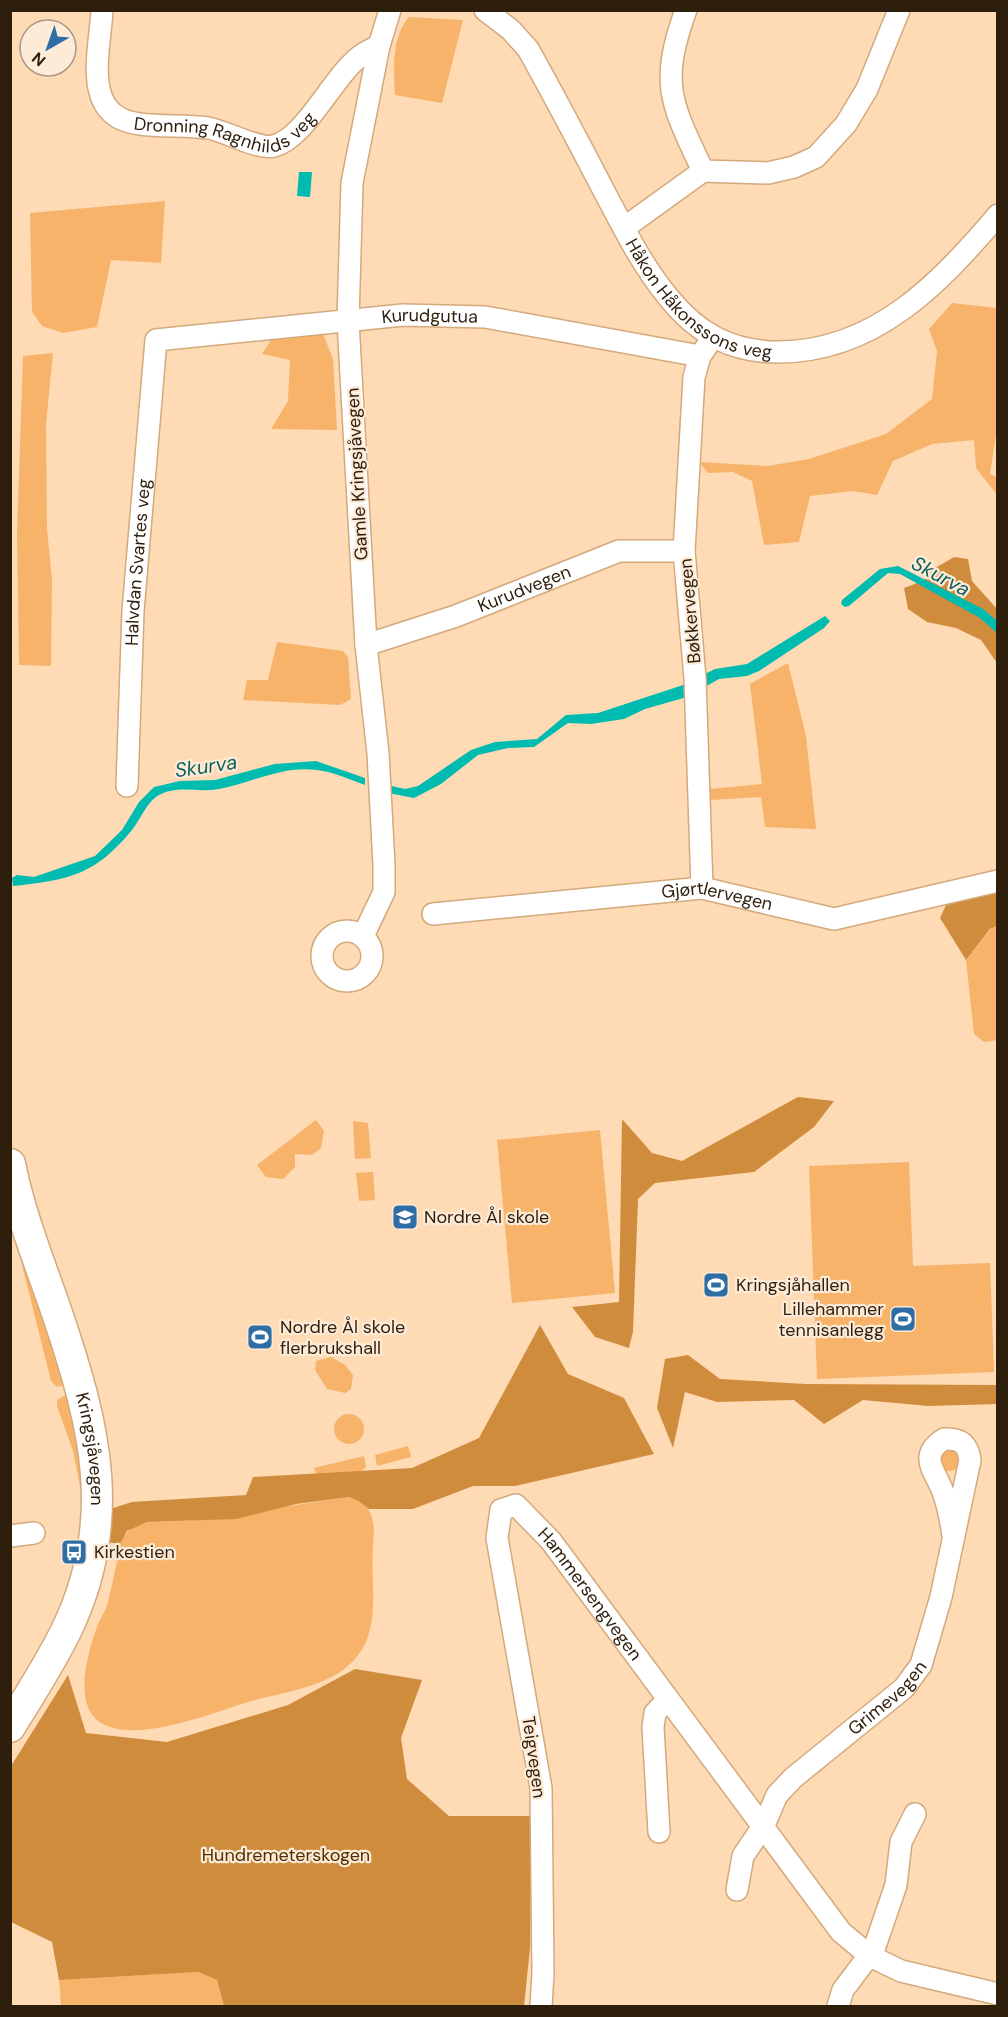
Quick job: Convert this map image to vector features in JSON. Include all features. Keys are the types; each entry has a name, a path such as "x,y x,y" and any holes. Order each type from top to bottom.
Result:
{"street":[{"name":"Dronning Ragnhilds veg","path":"102,10 97,80 100,98 112,115 138,124 190,125 223,131 258,144 274,146 297,131 361,55 379,46"},
{"name":"Gamle Kringsjåvegen","path":"363,936 384,892 378,753 366,645 348,321 352,183 379,46 390,10"},
{"name":"Håkon Håkonssons veg","path":"485,10 512,30 528,49 624,228 668,297 694,325 713,338 759,352 808,352 840,344 874,328 934,285 998,215"},
{"path":"686,10 674,43 670,85 676,111 703,171"},
{"path":"624,228 703,171 768,173 794,167 816,157 846,124 867,89 899,10"},
{"name":"Kurudgutua","path":"156,340 403,315 485,317 700,356"},
{"name":"Bøkkervegen","path":"702,888 695,685 684,551 694,377 700,356 713,338"},
{"name":"Halvdan Svartes veg","path":"126,786 133,611 156,340"},
{"name":"Kurudvegen","path":"366,645 456,616 619,551 684,551"},
{"name":"Gjørtlervegen","path":"434,914 702,888 834,919 998,881"},
{"name":"Kringsjåvegen","path":"10,1164 41,1268 83,1391 97,1481 94,1538 77,1603 65,1632 10,1727"},
{"name":"Hammersengvegen","path":"501,1510 516,1505 551,1541 841,1932 870,1956 901,1971 998,1994"},
{"name":"Teigvegen","path":"501,1510 497,1538 541,1788 543,1973 541,2007"},
{"path":"10,1536 34,1533"},
{"name":"Grimevegen","path":"764,1826 777,1795 793,1778 904,1688 921,1665 941,1597 953,1536"},
{"path":"659,1832 653,1727 655,1713 667,1700"},
{"path":"838,2007 843,1990 870,1956 896,1885 901,1842 915,1814"},
{"path":"737,1890 743,1856 764,1826"}],"shaded area":[{"path":"409,17 463,20 442,103 395,95 396,44 403,25"},
{"path":"165,201 161,263 111,260 97,327 63,333 42,326 32,312 30,213"},
{"path":"952,303 997,308 997,429 990,474 997,477 997,495 976,468 974,440 932,444 893,461 877,495 853,491 810,496 799,542 764,545 752,481 733,472 708,473 699,462 768,466 809,459 886,434 932,399 937,351 929,329"},
{"path":"321,329 333,359 337,430 271,429 288,401 290,360 262,354 275,334"},
{"path":"53,353 46,424 47,529 52,580 51,666 19,665 17,534 23,356"},
{"path":"277,642 343,651 348,657 351,699 340,705 243,700 247,680 268,680"},
{"path":"788,663 806,736 816,829 765,827 761,797 711,800 710,789 762,784 750,684"},
{"path":"997,926 997,1040 984,1042 974,1034 966,960 991,929"},
{"path":"316,1120 324,1131 321,1148 312,1155 295,1154 295,1167 283,1179 266,1177 257,1165"},
{"path":"353,1121 368,1123 371,1158 355,1159"},
{"name":"Nordre Ål skole","path":"600,1130 615,1293 512,1303 497,1140"},
{"name":"Lillehammer tennisanlegg","path":"909,1162 913,1266 990,1263 994,1372 817,1379 809,1166"},
{"path":"373,1172 375,1200 359,1201 356,1173"},
{"path":"11,1221 68,1384 57,1387 51,1381"},
{"path":"331,1357 345,1365 353,1375 351,1389 345,1393 327,1389 315,1370 316,1361"},
{"path":"71,1392 86,1471 81,1491 73,1451 57,1406 57,1400"},
{"path":"349,1414 355,1415 363,1423 363,1435 355,1443 349,1444 343,1443 335,1435 334,1429 335,1423 343,1415"},
{"path":"408,1446 411,1457 377,1466 375,1455"},
{"path":"949,1449 957,1452 960,1460 957,1468 949,1471 941,1468 938,1460 941,1452"},
{"path":"364,1456 366,1467 360,1472 317,1476 314,1468"},
{"path":"349,1497 358,1500 369,1509 374,1531 373,1602 370,1630 359,1654 349,1665 323,1681 308,1687 162,1727 138,1730 116,1729 99,1722 88,1707 85,1698 86,1667 98,1624 108,1602 121,1540 131,1528 147,1522 190,1521"},
{"path":"198,1972 217,1980 224,2006 61,2006 59,1980"}],"green space":[{"path":"954,557 968,559 972,581 997,609 997,663 981,640 956,628 927,622 908,609 904,588 925,580 930,571"},
{"path":"997,889 997,926 990,929 966,960 940,918 947,903"},
{"path":"798,1097 834,1101 814,1127 754,1172 655,1183 638,1199 633,1332 629,1348 595,1337 572,1307 619,1302 622,1119 652,1153 682,1161"},
{"path":"540,1325 568,1374 624,1398 654,1454 515,1486 473,1486 413,1509 369,1509 349,1497 296,1504 236,1519 147,1522 127,1531 120,1544 106,1542 107,1510 132,1502 246,1495 253,1477 412,1468 479,1438"},
{"path":"688,1355 720,1379 806,1384 997,1385 997,1404 928,1406 863,1400 824,1424 794,1400 717,1402 685,1392 673,1448 657,1408 665,1359"},
{"name":"Hundremeterskogen","path":"355,1669 422,1680 401,1738 407,1779 449,1816 531,1816 530,1948 524,2006 224,2006 217,1980 198,1972 59,1980 52,1942 11,1922 11,1766 68,1675 86,1733 167,1742 288,1705"}],"water":[{"path":"299,172 312,172 310,197 297,196"},
{"path":"898,566 983,609 997,621 997,633 980,618 900,574 888,573 849,606 845,607 841,604 842,600 880,569"},
{"path":"825,616 830,621 824,628 759,671 747,676 719,679 687,697 645,709 624,719 591,724 568,723 534,747 508,748 478,755 441,784 414,798 388,793 387,785 405,789 418,786 471,750 495,742 537,739 566,715 598,713 683,685 715,669 747,664"},
{"path":"316,761 365,778 365,785 329,772 304,769 279,772 219,789 179,790 163,793 152,800 119,845 93,866 66,878 13,886 12,878 17,875 34,877 95,856 122,830 139,802 154,787 180,781 215,780 275,764"}],"place":[{"name":"Nordre Ål skole","path":"405,1217"},
{"name":"Kringsjåhallen","path":"716,1285"},
{"name":"Lillehammer tennisanlegg","path":"903,1319"},
{"name":"Nordre Ål skole flerbrukshall","path":"260,1337"},
{"name":"Kirkestien","path":"74,1552"}],"water label":[{"name":"Skurva","path":"941,576"},
{"name":"Skurva","path":"206,766"}]}
